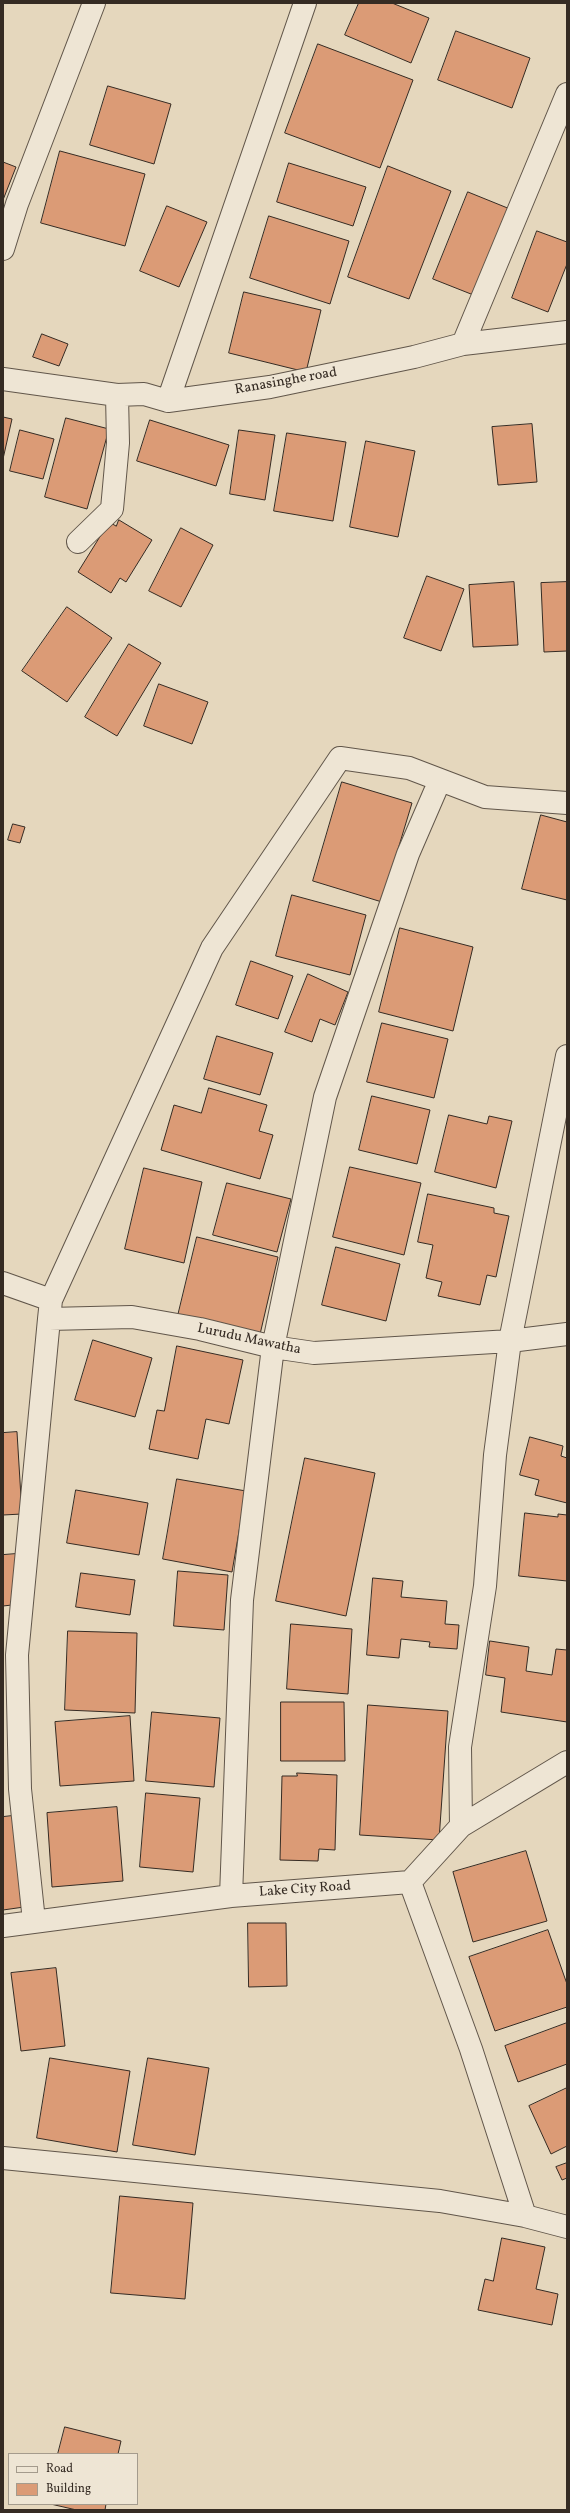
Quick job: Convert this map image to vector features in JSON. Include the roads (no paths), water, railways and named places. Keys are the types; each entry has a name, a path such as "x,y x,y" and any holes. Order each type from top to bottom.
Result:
{"street":[{"path":"3,249 17,204 94,3"},
{"path":"168,401 305,3"},
{"path":"463,344 567,94"},
{"name":"Ranasinghe road","path":"3,379 117,395 144,394 168,401 270,387 414,357 463,344 567,332"},
{"path":"78,542 112,509 118,443 117,395"},
{"path":"34,1921 20,1789 17,1655 50,1310 212,948 340,758 409,768 485,798 567,803"},
{"path":"231,1896 242,1600 273,1347 325,1097 408,854 440,780"},
{"path":"461,1826 460,1747 485,1586 495,1455 510,1340 567,1056"},
{"name":"Lurudu Mawatha","path":"3,1283 50,1310 132,1317 200,1329 273,1347 314,1353 510,1340 567,1334"},
{"path":"525,2216 471,2049 410,1882 461,1826 567,1762"},
{"name":"Lake City Road","path":"3,1926 231,1896 410,1882"},
{"path":"3,2158 440,2201 525,2216 567,2227"}]}
